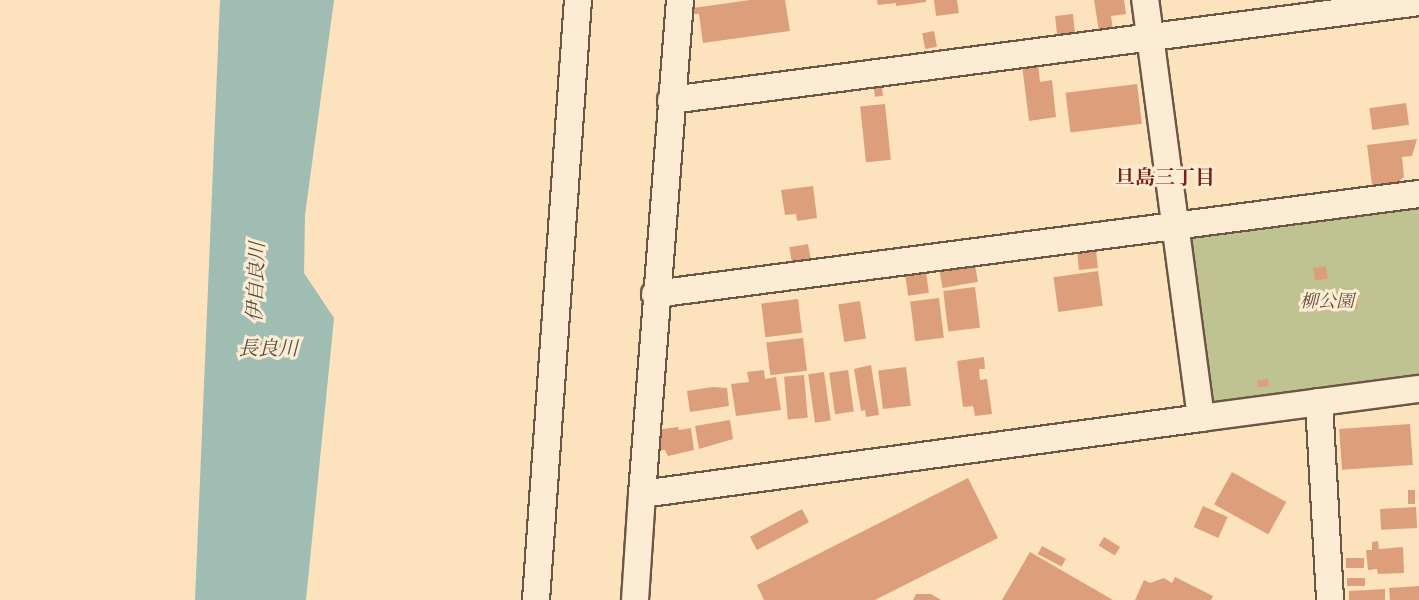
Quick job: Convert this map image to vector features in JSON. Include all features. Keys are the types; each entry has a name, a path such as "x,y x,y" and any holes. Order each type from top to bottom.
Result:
{"street":[{"path":"536,600 578,0"},
{"path":"635,600 655,294 680,0"},
{"path":"1145,0 1201,418"},
{"path":"671,100 1419,2"},
{"path":"655,294 1176,226 1417,189"},
{"path":"642,494 1419,388"},
{"path":"1319,402 1330,600"}],"green space":[{"name":"柳公園","path":"1419,202 1419,379 1219,405 1211,399 1189,243 1196,232"}],"water":[{"name":"長良川","path":"220,0 334,0 305,215 304,273 334,318 306,600 195,600"}],"building":[{"path":"750,0 785,0 790,31 703,43 699,14 694,14 693,8"},
{"path":"877,0 926,0 926,2 896,6 896,3 878,5"},
{"path":"934,0 957,0 959,13 936,16"},
{"path":"1094,0 1124,0 1126,14 1111,16 1113,29 1099,31"},
{"path":"1073,14 1075,34 1057,36 1055,16"},
{"path":"934,31 937,47 925,49 922,33"},
{"path":"1038,64 1040,82 1052,80 1056,117 1029,121 1022,65"},
{"path":"1137,84 1142,124 1070,132 1066,93"},
{"path":"882,87 883,96 875,97 874,88"},
{"path":"1406,103 1409,125 1372,130 1369,108"},
{"path":"885,104 891,160 866,162 860,107"},
{"path":"1417,139 1412,156 1402,157 1404,177 1398,182 1372,185 1367,145"},
{"path":"813,186 817,218 797,221 796,214 785,215 781,190"},
{"path":"808,244 811,261 792,264 789,247"},
{"path":"1096,250 1098,268 1079,270 1077,252"},
{"path":"975,265 978,282 942,288 940,271"},
{"path":"1326,266 1328,279 1315,281 1313,268"},
{"path":"1098,271 1103,306 1058,312 1053,277"},
{"path":"926,272 929,293 908,296 905,275"},
{"path":"975,287 980,328 948,332 943,291"},
{"path":"1357,295 1358,309 1343,310 1342,296"},
{"path":"939,298 944,338 915,341 910,302"},
{"path":"798,299 802,333 765,337 761,304"},
{"path":"860,301 866,339 844,342 838,304"},
{"path":"803,338 807,371 770,375 766,343"},
{"path":"984,357 985,369 979,369 980,380 987,379 992,414 975,416 973,406 963,407 957,361"},
{"path":"871,365 879,415 866,417 865,410 861,411 854,369"},
{"path":"906,367 911,406 883,409 878,370"},
{"path":"764,370 765,379 776,377 781,410 736,416 731,384 749,382 747,372"},
{"path":"848,370 854,412 835,414 829,373"},
{"path":"824,372 831,421 815,423 808,374"},
{"path":"804,375 808,418 788,420 784,377"},
{"path":"1268,379 1269,386 1258,387 1257,381"},
{"path":"712,387 727,388 729,406 690,412 687,391"},
{"path":"730,420 733,439 699,449 695,426"},
{"path":"1410,424 1413,465 1342,470 1339,429"},
{"path":"678,427 679,430 691,428 694,450 668,456 665,450 660,450 656,430"},
{"path":"1232,472 1286,502 1268,534 1214,504"},
{"path":"968,478 998,538 875,600 764,600 757,585"},
{"path":"1408,490 1415,490 1415,504 1408,504"},
{"path":"1203,506 1228,517 1218,538 1194,527"},
{"path":"1416,507 1417,528 1381,530 1380,509"},
{"path":"802,509 809,522 757,550 750,537"},
{"path":"1104,537 1120,547 1115,556 1099,545"},
{"path":"1378,541 1379,549 1403,547 1404,573 1378,574 1377,569 1368,570 1366,550 1372,550 1372,542"},
{"path":"1042,546 1066,559 1062,567 1038,554"},
{"path":"1030,552 1113,600 1002,600"},
{"path":"1346,558 1364,558 1364,568 1346,568"},
{"path":"1175,577 1213,596 1211,600 1135,600 1144,580 1150,583 1164,578 1172,583"},
{"path":"1347,578 1365,578 1365,586 1347,586"},
{"path":"1419,586 1419,600 1390,600 1389,588"},
{"path":"1385,589 1385,600 1349,600 1349,591"},
{"path":"916,594 931,594 941,600 913,600"}],"district":[{"name":"旦島三丁目","path":"1165,179"}],"water label":[{"name":"伊自良川","path":"258,282"}]}
